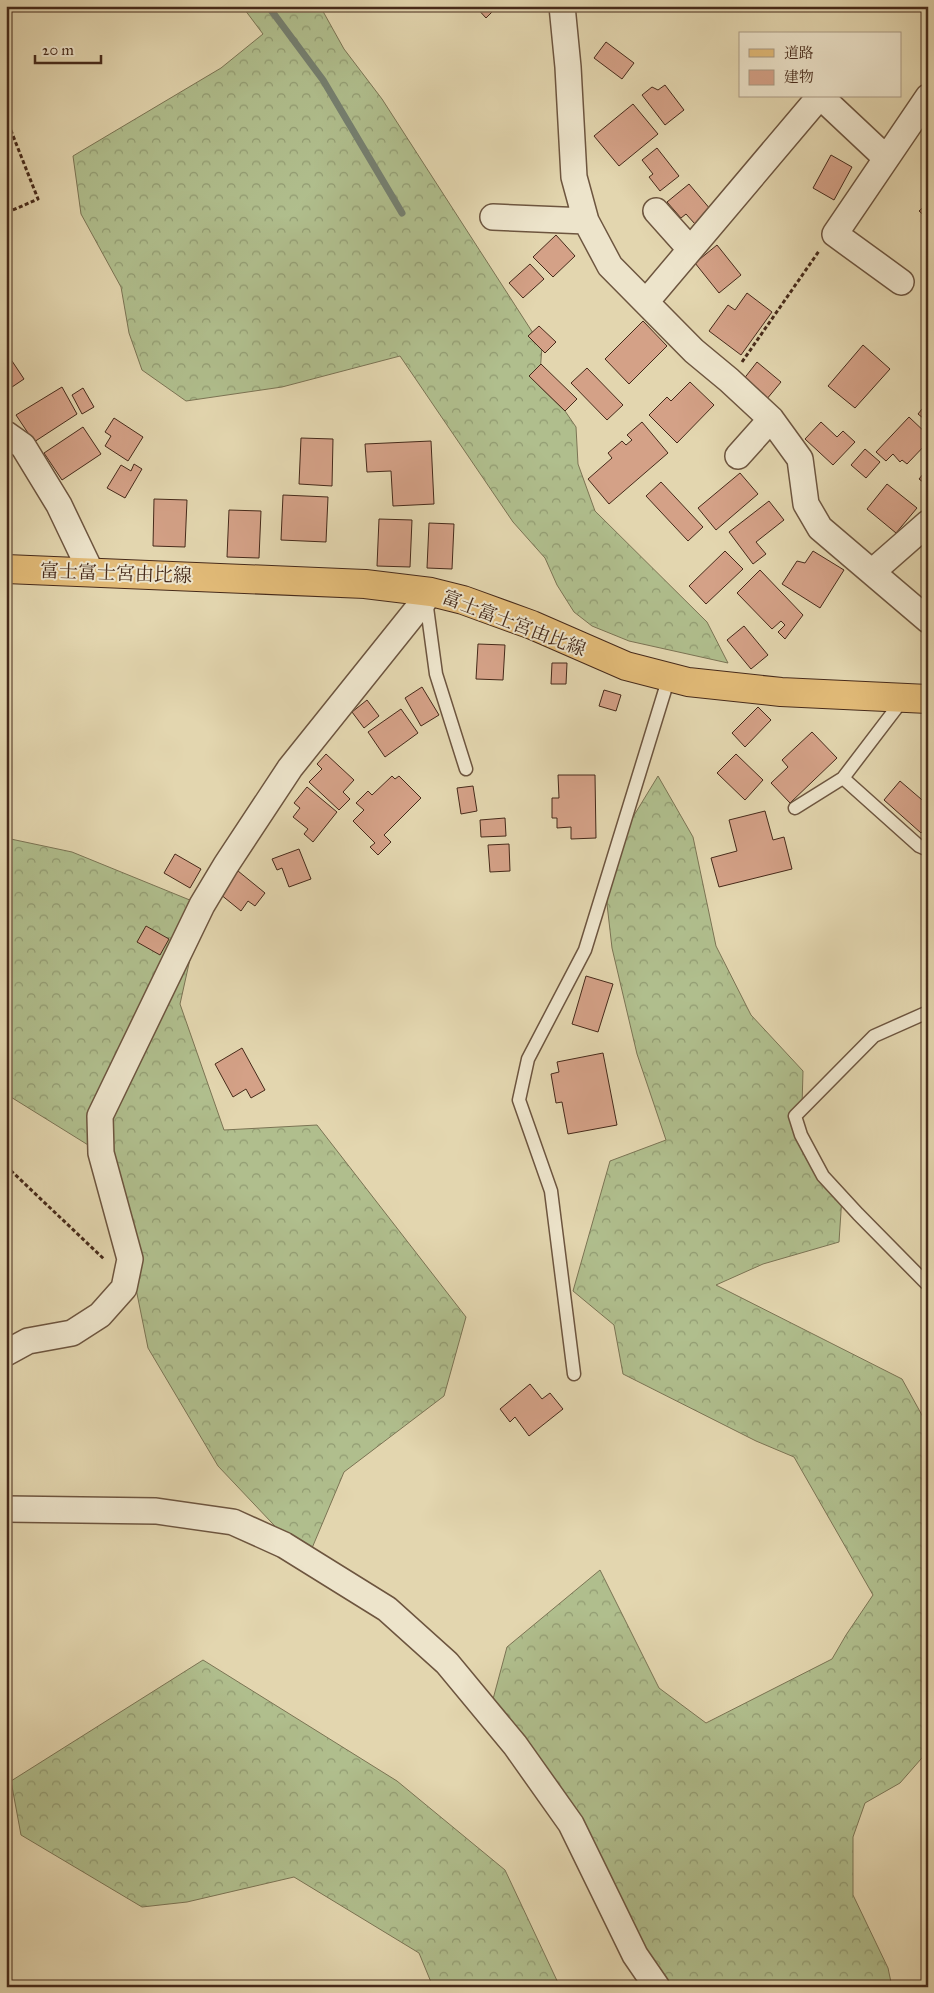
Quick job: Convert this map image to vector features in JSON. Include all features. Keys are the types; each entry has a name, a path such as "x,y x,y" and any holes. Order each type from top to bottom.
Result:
{"main road":[{"name":"富士富士宮由比線","path":"6,568 365,584 463,600 532,626 626,666 688,682 744,689 916,698"}],"street":[{"path":"562,6 568,67 574,178 586,221 610,266 694,351 771,419 800,459 806,504 820,528 928,620"},
{"path":"646,302 818,98"},
{"path":"822,98 886,158"},
{"path":"901,282 835,234 928,98"},
{"path":"656,211 690,250"},
{"path":"493,217 586,221"},
{"path":"738,456 771,419"},
{"path":"6,434 23,446 59,505 91,572"},
{"path":"872,572 928,523"},
{"path":"6,1353 28,1341 72,1333 100,1315 124,1288 130,1259 101,1153 100,1116 202,905 226,864 290,768 428,595"},
{"path":"6,1509 156,1510 233,1522 284,1545 387,1610 447,1663 515,1745 571,1824 635,1955 657,1987"}],"lane":[{"path":"428,595 436,674 466,769"},
{"path":"574,1374 551,1192 519,1100 528,1059 585,950 669,677"},
{"path":"795,808 843,778 916,698"},
{"path":"843,778 918,846 928,850"},
{"path":"928,1012 874,1036 795,1116 801,1135 823,1176 928,1285"}],"path":[{"path":"6,118 38,199 6,213"},
{"path":"729,380 822,248 835,234"},
{"path":"6,1166 125,1280"}],"green space":[{"path":"242,6 320,6 344,49 382,99 542,347 539,386 565,411 576,427 578,464 595,511 707,622 728,663 629,641 592,626 574,612 557,585 545,558 513,522 400,356 282,387 186,401 142,370 129,333 121,287 81,214 73,156 221,68 263,34"},
{"path":"658,776 693,837 716,946 751,1015 803,1071 801,1142 842,1196 839,1242 763,1264 716,1285 902,1379 928,1426 928,1751 900,1783 865,1803 853,1837 853,1895 888,1968 892,1987 669,1987 489,1714 507,1647 600,1570 659,1688 706,1723 832,1659 873,1595 794,1457 756,1441 623,1374 614,1325 573,1291 610,1161 666,1140 637,1054 612,948 607,904 611,853"},
{"path":"6,838 72,852 202,905 180,1004 224,1130 317,1125 466,1317 444,1396 344,1472 307,1560 218,1466 148,1348 130,1259 101,1153 6,1094"},
{"path":"203,1660 397,1781 505,1870 560,1987 433,1987 419,1953 294,1877 187,1902 142,1907 21,1835 11,1781"}],"building":[{"path":"475,6 498,6 486,18"},
{"path":"606,42 634,63 622,79 594,58"},
{"path":"665,85 684,110 665,125 642,95 652,87 658,90"},
{"path":"633,104 658,134 619,166 594,136"},
{"path":"657,148 679,176 660,191 649,177 653,174 642,160"},
{"path":"831,155 852,167 834,200 813,188"},
{"path":"689,184 711,210 695,224 686,214 681,218 667,202"},
{"path":"928,203 928,219 919,211"},
{"path":"556,235 575,256 553,277 533,257"},
{"path":"717,245 741,275 719,293 695,263"},
{"path":"530,264 544,279 523,298 509,283"},
{"path":"747,293 772,312 741,355 709,331 728,305 735,310"},
{"path":"643,321 667,346 629,384 605,359"},
{"path":"539,326 556,342 545,353 528,336"},
{"path":"863,345 890,369 855,408 828,386"},
{"path":"6,352 24,379 6,391"},
{"path":"757,362 781,382 766,400 743,380"},
{"path":"541,364 577,399 565,411 529,376"},
{"path":"587,368 623,405 607,420 571,383"},
{"path":"690,382 714,405 677,443 649,415 667,397 671,401"},
{"path":"62,387 77,414 34,442 16,415"},
{"path":"83,388 94,407 82,414 72,395"},
{"path":"928,394 928,422 918,414 926,404 923,401"},
{"path":"909,417 928,435 928,442 907,464 902,460 900,462 893,454 886,461 876,452"},
{"path":"114,418 143,437 128,461 105,446 111,436 105,432"},
{"path":"642,422 668,453 609,504 588,479 612,458 608,453 622,441 626,445 632,440 627,435"},
{"path":"821,422 837,437 843,431 855,442 833,465 805,439"},
{"path":"83,427 101,454 62,480 44,453"},
{"path":"301,438 333,439 332,486 299,484"},
{"path":"431,441 434,504 393,506 391,471 367,472 365,444"},
{"path":"865,449 880,462 866,478 851,465"},
{"path":"134,464 142,469 125,498 107,488 121,465 131,471"},
{"path":"928,468 928,486 919,479"},
{"path":"740,473 758,494 716,530 698,508"},
{"path":"661,482 703,527 688,541 646,496"},
{"path":"887,484 917,508 896,533 867,509"},
{"path":"283,495 328,497 326,542 281,540"},
{"path":"154,499 187,500 185,547 153,546"},
{"path":"769,501 784,520 756,542 766,554 753,564 729,532"},
{"path":"229,510 261,511 259,558 227,557"},
{"path":"379,519 412,520 410,567 377,566"},
{"path":"429,523 454,524 452,569 427,568"},
{"path":"725,551 743,569 706,604 689,586"},
{"path":"813,551 844,570 820,608 782,584 797,561 805,563"},
{"path":"760,570 803,615 785,639 778,632 785,625 781,621 772,629 737,593"},
{"path":"744,626 768,655 751,669 727,640"},
{"path":"478,644 505,645 503,680 476,679"},
{"path":"552,663 567,663 566,684 551,684"},
{"path":"422,687 439,715 421,726 405,698"},
{"path":"604,690 621,695 616,711 599,706"},
{"path":"367,700 379,716 364,728 352,712"},
{"path":"758,707 771,720 745,747 732,733"},
{"path":"401,709 418,733 385,757 368,732"},
{"path":"812,732 837,758 790,803 771,783 788,767 782,760"},
{"path":"326,754 354,780 343,792 350,799 339,810 309,782 322,769 317,764"},
{"path":"736,754 763,780 745,800 717,773"},
{"path":"558,775 595,775 596,838 571,839 571,827 557,828 557,818 552,818 552,798 559,798"},
{"path":"392,776 395,779 399,776 421,798 384,835 391,842 378,855 370,847 375,843 353,821 364,810 356,803 368,791 372,795"},
{"path":"900,781 928,805 928,825 921,833 884,800"},
{"path":"473,786 477,811 461,814 457,788"},
{"path":"307,787 337,812 313,842 304,834 308,829 293,817 300,808 294,803"},
{"path":"765,811 773,840 784,837 792,869 719,887 711,858 737,851 729,820"},
{"path":"505,818 506,836 481,837 480,820"},
{"path":"509,844 510,871 490,872 488,845"},
{"path":"299,849 311,879 289,887 282,868 277,870 272,859"},
{"path":"175,854 201,869 190,888 164,873"},
{"path":"238,871 265,893 255,906 248,901 241,911 220,894"},
{"path":"146,926 169,939 160,955 137,942"},
{"path":"586,976 613,984 598,1032 572,1024"},
{"path":"242,1048 265,1090 251,1098 246,1089 233,1097 215,1064"},
{"path":"603,1053 617,1125 568,1134 562,1102 556,1103 551,1074 559,1072 557,1062"},
{"path":"530,1384 542,1399 550,1393 563,1409 529,1436 515,1417 510,1422 500,1409"}],"waterway":[{"path":"268,6 323,80 402,213"}]}
